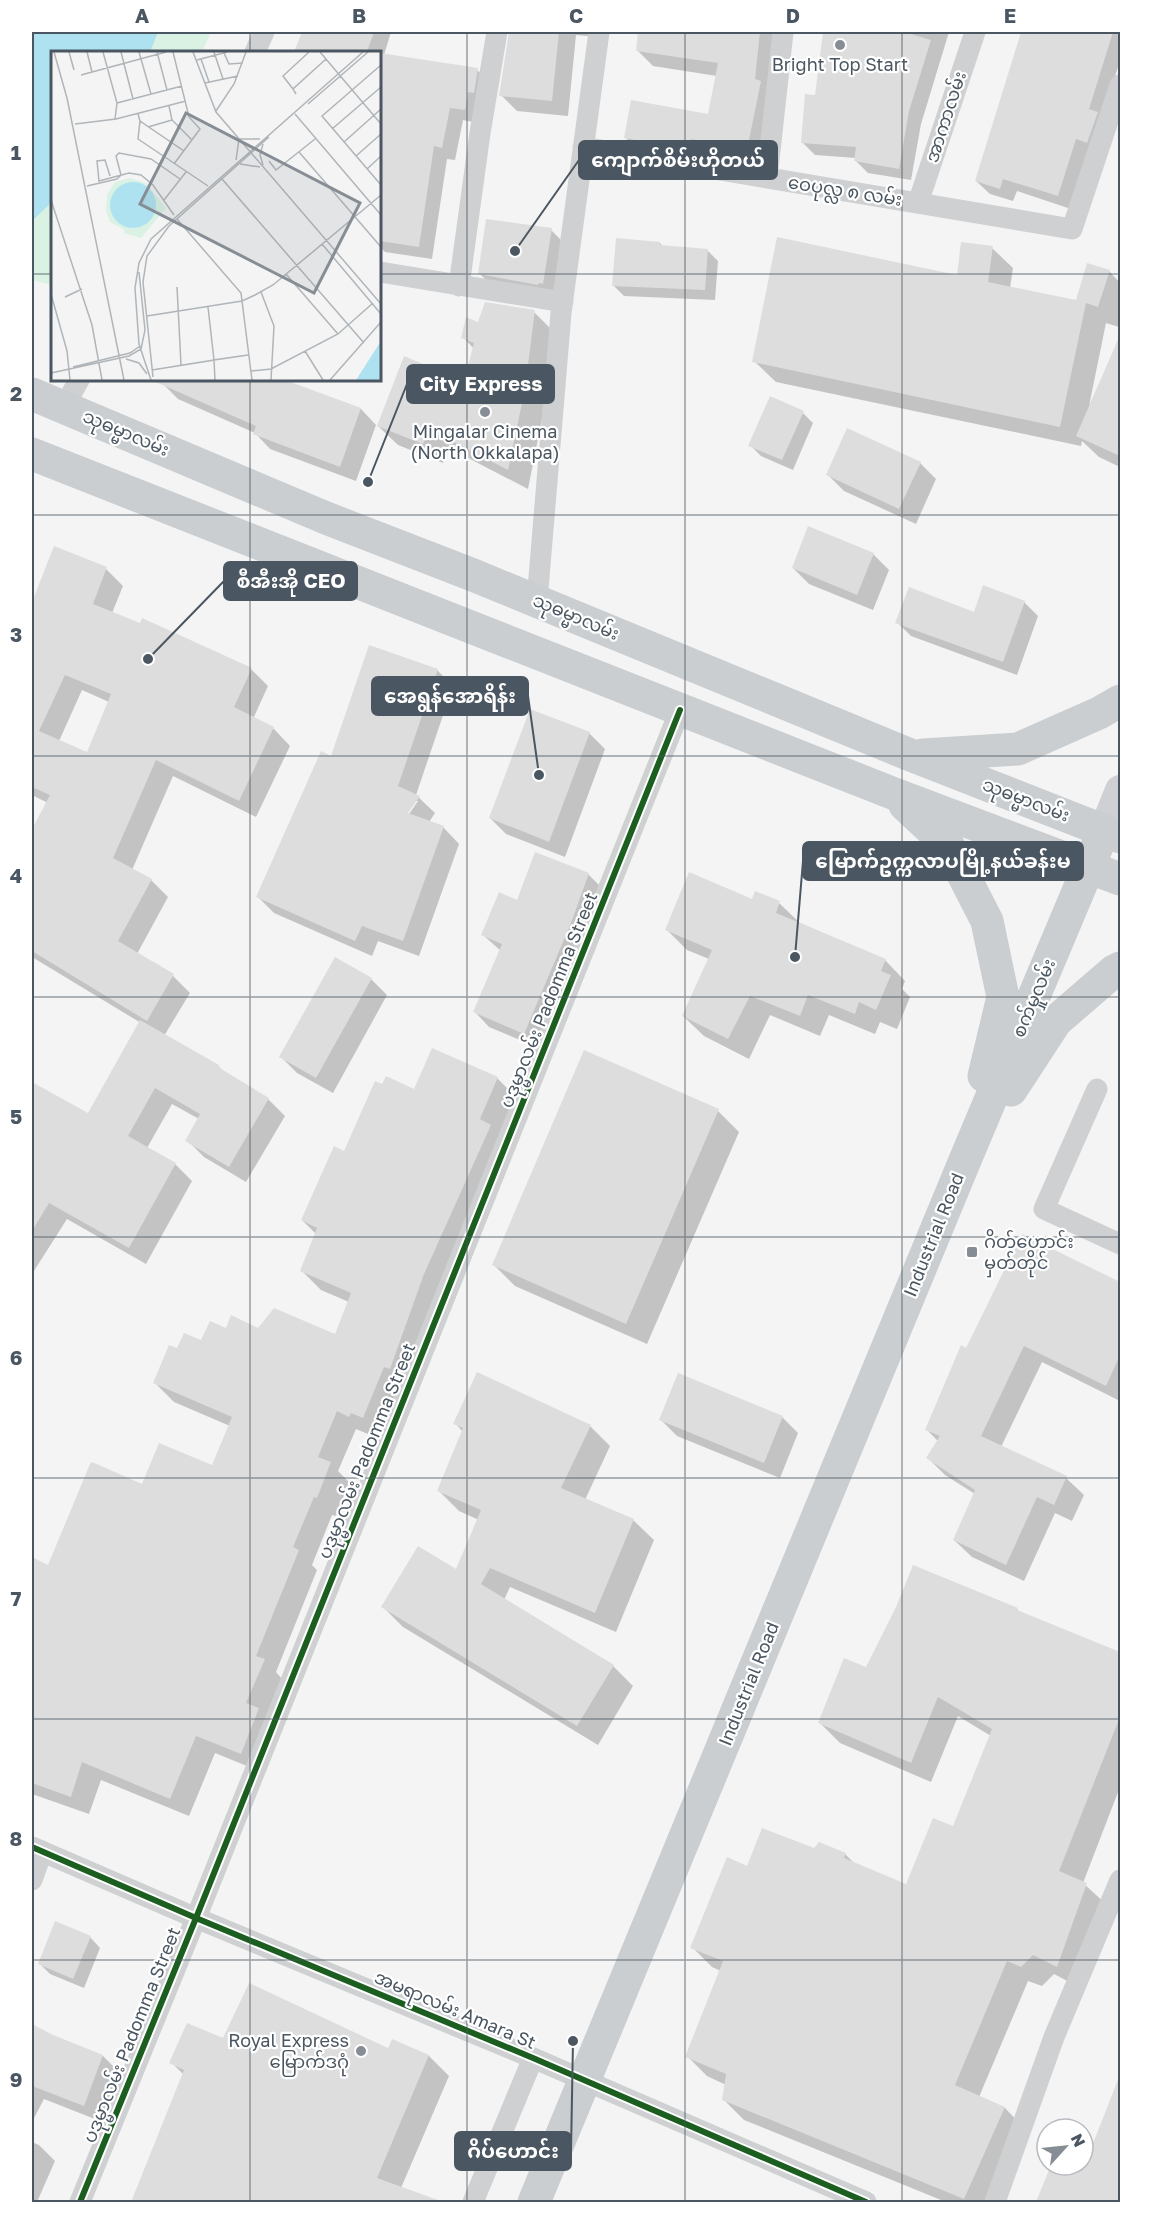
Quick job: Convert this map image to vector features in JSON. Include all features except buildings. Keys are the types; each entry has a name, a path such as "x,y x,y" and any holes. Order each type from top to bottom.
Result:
{"main road":[{"name":"သုဓမ္မာလမ်း","path":"32,394 72,393 326,518 473,575 908,754 1112,834"},
{"path":"34,463 499,637 892,793 1120,879"},
{"path":"908,754 936,756 1018,749 1099,713 1120,701"},
{"path":"1112,834 1120,790"},
{"path":"892,793 948,845 987,921 1003,997 963,1165"},
{"name":"စက်မှုလမ်း","path":"963,1165 1089,867 1112,834"},
{"path":"963,1165 1056,1022 1114,970 1120,968"},
{"name":"Industrial Road","path":"534,2202 963,1165"}],"street":[{"path":"255,51 264,32"},
{"path":"459,286 480,133 497,32"},
{"path":"530,598 563,302 598,32"},
{"path":"767,178 783,32"},
{"name":"အာကာလမ်း","path":"918,203 975,32"},
{"name":"ဝေပုလ္လ ၈ လမ်း","path":"583,147 1072,229 1120,85"},
{"path":"381,272 563,302"},
{"name":"ပဒုမ္မာလမ်း Padomma Street","path":"80,2202 680,710"},
{"path":"1097,1089 1044,1209 1120,1244"},
{"path":"32,1880 37,1850"},
{"name":"အမရာလမ်း Amara St","path":"37,1850 533,2058 866,2202"},
{"path":"995,2202 1054,2037 1120,1880"},
{"path":"474,2202 533,2058"}],"green space":[{"path":"32,32 211,32 202,51 51,51 51,285 32,280"}],"water":[{"path":"32,32 158,32 150,51 51,51 51,203 32,221"}],"cycle path":[{"path":"80,2202 680,710"},
{"path":"32,1847 533,2058 866,2202"}],"place":[{"name":"Bright Top Start","path":"840,45"},
{"name":"ကျောက်စိမ်းဟိုတယ်","path":"515,251"},
{"name":"Mingalar Cinema (North Okkalapa)","path":"485,412"},
{"name":"City Express","path":"368,482"},
{"name":"စီအီးအို CEO","path":"148,659"},
{"name":"အေရွန်အောရိန်း","path":"539,775"},
{"name":"မြောက်ဥက္ကလာပမြို့နယ်ခန်းမ","path":"795,957"},
{"name":"ဂိတ်ဟောင်း မှတ်တိုင်","path":"972,1252"},
{"name":"ဂိပ်ဟောင်း","path":"573,2041"},
{"name":"Royal Express မြောက်ဒဂုံ","path":"361,2051"}]}
